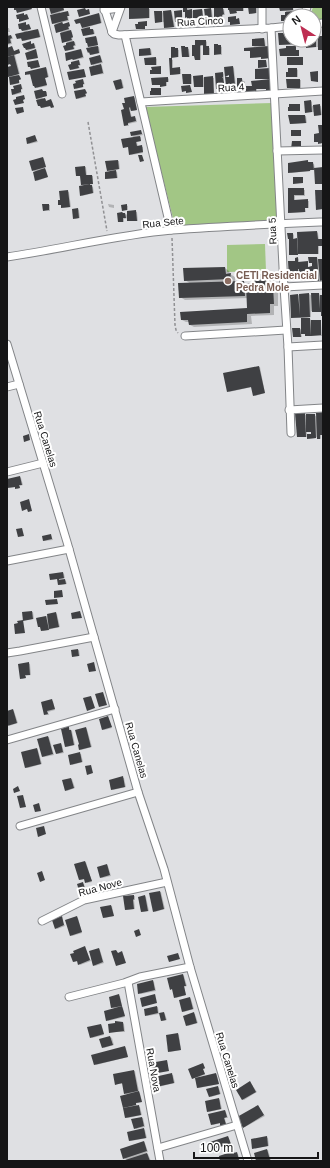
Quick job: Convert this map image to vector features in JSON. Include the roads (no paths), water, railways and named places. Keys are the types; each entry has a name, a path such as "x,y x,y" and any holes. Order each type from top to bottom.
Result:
{"street":[{"path":"41,7 62,94"},
{"path":"120,7 112,32 104,8 120,7"},
{"path":"262,7 262,28"},
{"name":"Rua Cinco","path":"112,32 114,34 125,35 282,27"},
{"name":"Rua 5","path":"271,28 288,347 290,433"},
{"path":"125,35 171,230"},
{"name":"Rua 4","path":"141,102 323,91"},
{"path":"278,150 323,150"},
{"name":"Rua Sete","path":"7,257 48,251 108,239 171,230 323,222"},
{"path":"284,287 323,285"},
{"path":"185,336 286,330"},
{"name":"Rua Canelas","path":"7,344 69,549 138,792 164,869 190,967 248,1161"},
{"path":"288,347 323,345"},
{"path":"7,386 19,384"},
{"path":"289,410 323,408"},
{"path":"7,472 43,463"},
{"path":"7,561 69,549"},
{"path":"7,653 94,637"},
{"path":"7,740 115,710"},
{"path":"20,826 138,792"},
{"name":"Rua Nove","path":"42,921 84,900 167,882"},
{"path":"69,996 128,982 140,977 190,967"},
{"name":"Rua Nova","path":"128,982 160,1161"},
{"path":"158,1148 237,1125"}],"place":[{"name":"CETI Residencial Pedra Mole","path":"228,281"}]}
